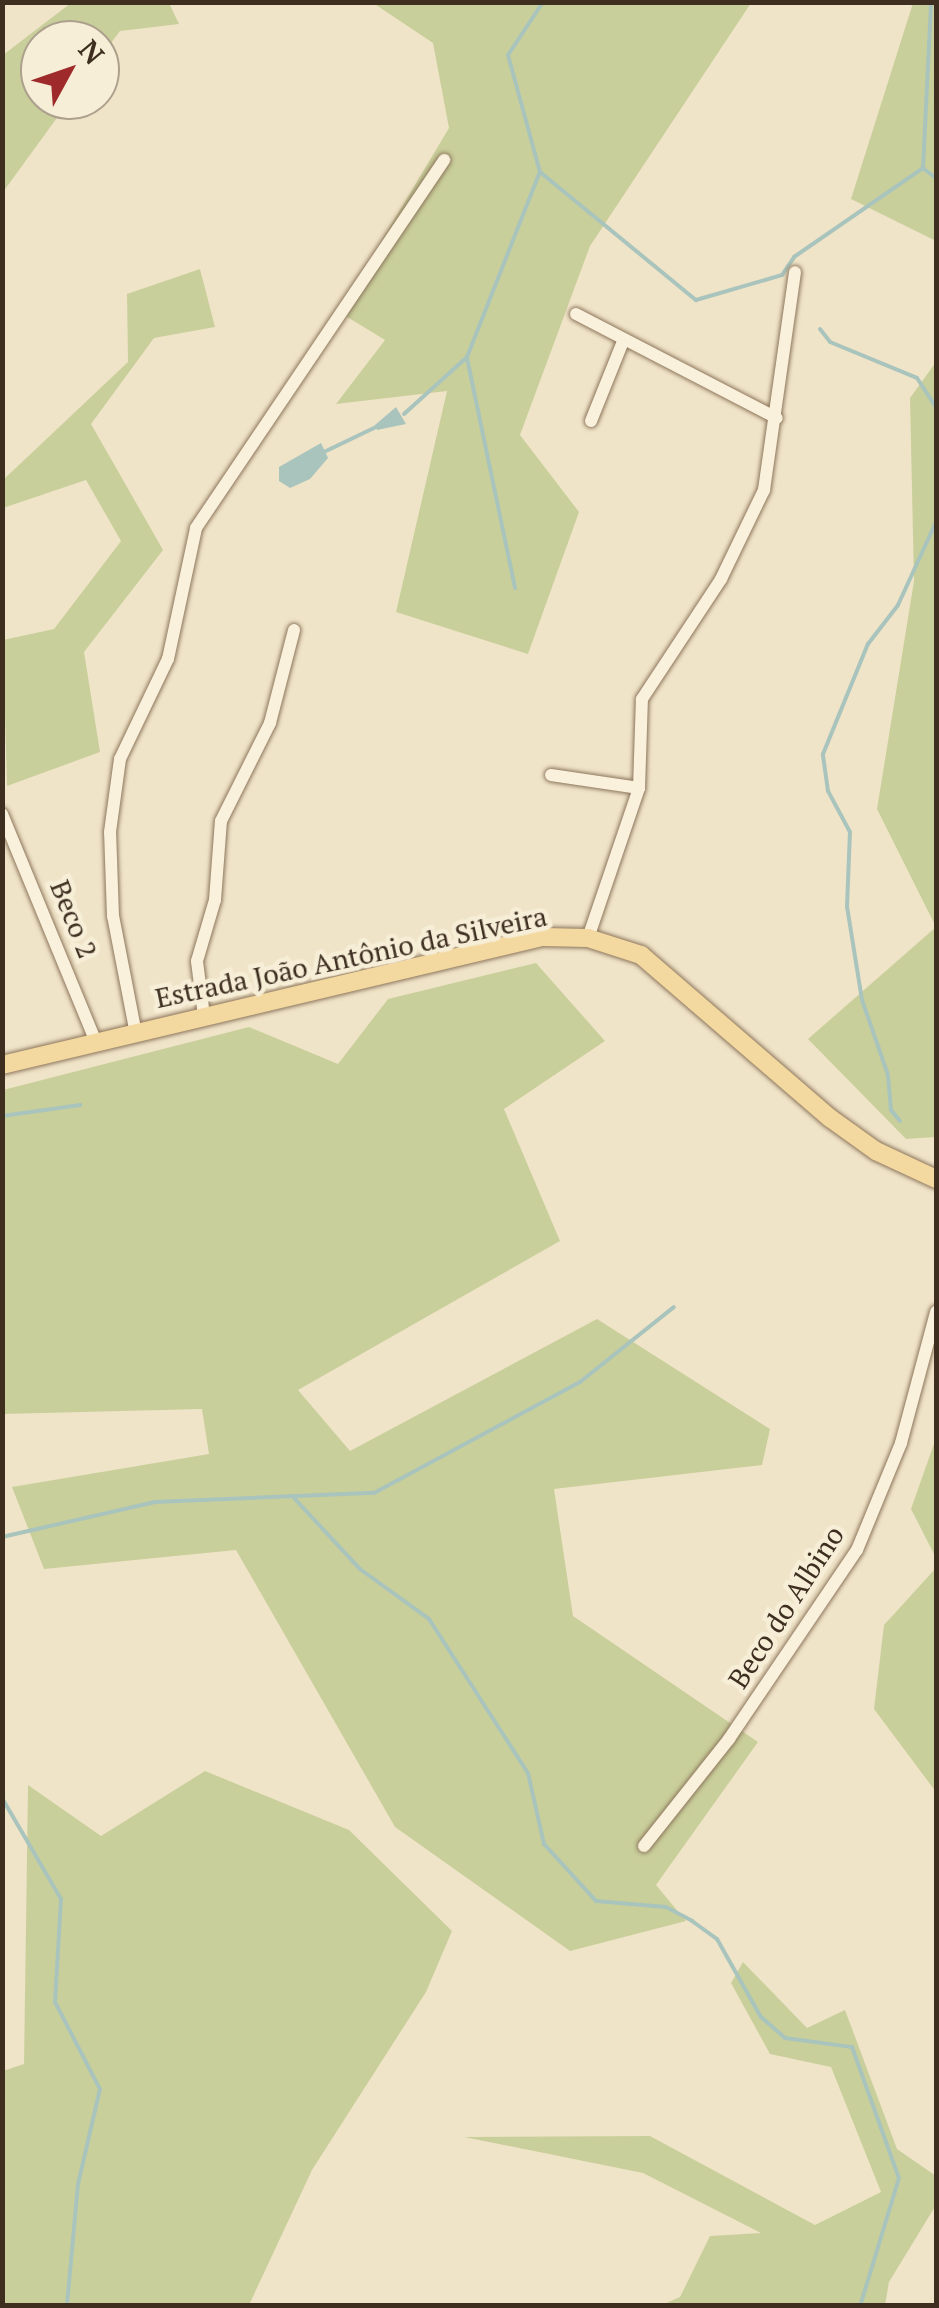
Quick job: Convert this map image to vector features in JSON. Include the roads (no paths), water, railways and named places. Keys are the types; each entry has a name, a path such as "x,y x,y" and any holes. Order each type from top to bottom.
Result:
{"main road":[{"name":"Estrada João Antônio da Silveira","path":"2,1065 542,937 588,938 641,955 830,1118 876,1150 936,1180"}],"street":[{"path":"136,1034 113,916 110,832 120,759 168,659 196,528 444,160"},
{"path":"588,938 638,788 642,699 720,579 754,514 777,418 795,272"},
{"path":"576,314 777,418"},
{"path":"591,421 624,339"},
{"path":"204,1016 197,961 215,900 221,822 270,723 294,630"},
{"path":"551,775 638,788"},
{"name":"Beco 2","path":"2,814 96,1044"},
{"name":"Beco do Albino","path":"644,1846 728,1739 857,1550 901,1443 936,1312"}],"water":[{"path":"396,407 406,424 377,430 375,425"},
{"path":"321,443 328,458 310,479 290,488 279,481 279,467"}],"waterway":[{"path":"543,2 508,55 540,172 696,300 782,275 794,257 923,168 931,2"},
{"path":"924,169 936,178"},
{"path":"404,414 467,357 540,172"},
{"path":"820,329 830,342 917,378 936,407"},
{"path":"467,358 515,588"},
{"path":"324,452 378,426"},
{"path":"900,1121 891,1110 888,1075 862,1000 847,906 850,832 828,791 823,754 868,644 898,605 936,522"},
{"path":"2,1116 80,1105"},
{"path":"2,1537 155,1502 374,1493 580,1382 674,1307"},
{"path":"294,1498 360,1569 429,1619 528,1773 544,1844 596,1901 666,1907 692,1921 717,1939 761,2017 785,2038 852,2047 899,2178 860,2306"},
{"path":"2,1798 61,1899 55,2002 100,2089 78,2184 67,2306"}]}
